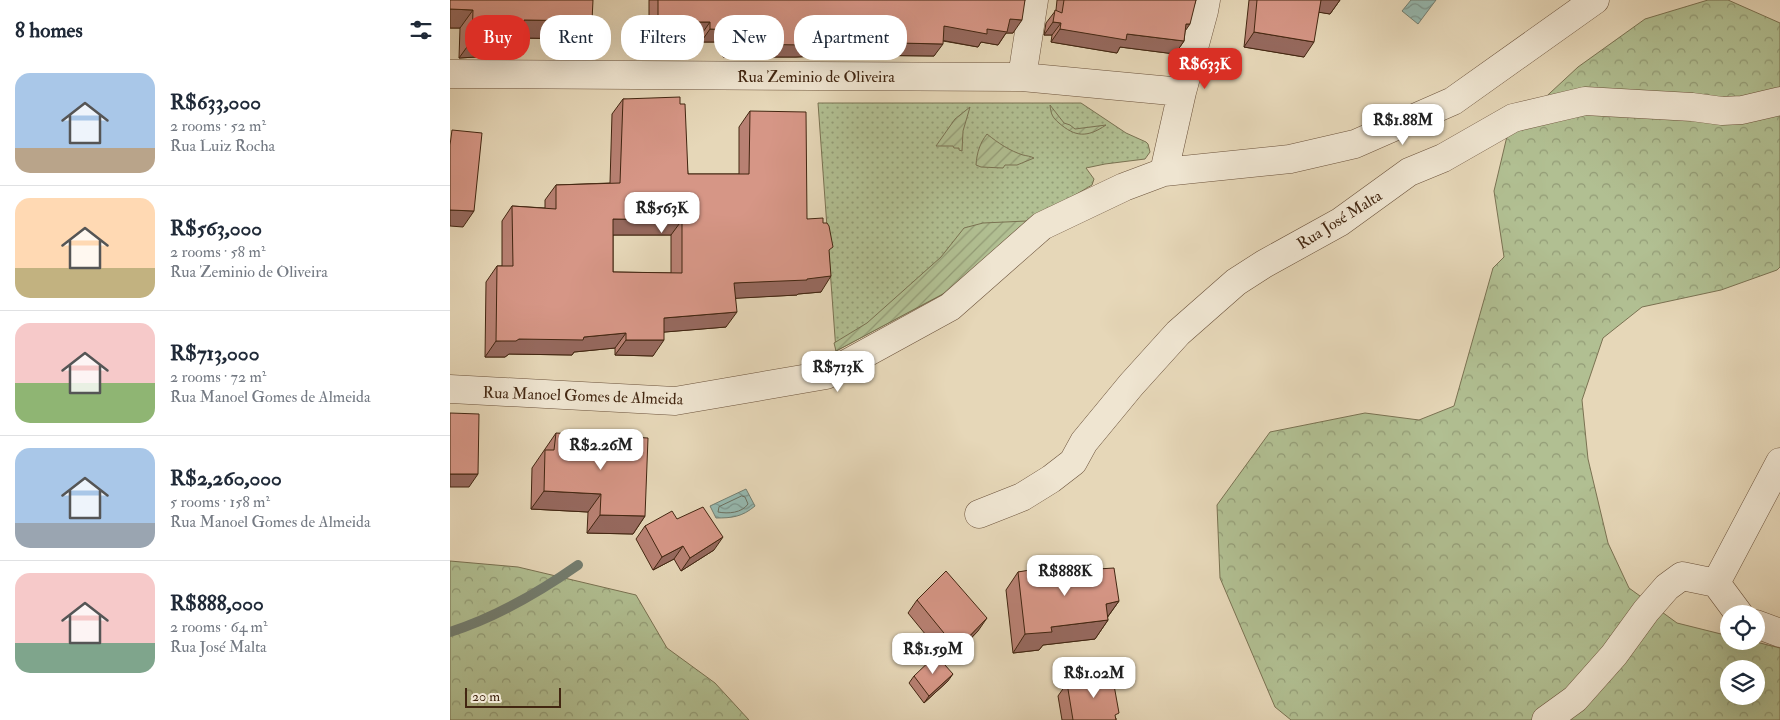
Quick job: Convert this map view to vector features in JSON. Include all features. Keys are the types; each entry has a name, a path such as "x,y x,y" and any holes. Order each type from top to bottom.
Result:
{"street":[{"path":"1022,77 1034,0"},
{"path":"1206,0 1164,172 1290,159 1356,144 1453,101 1595,0"},
{"name":"Rua Zeminio de Oliveira","path":"450,74 1022,77 1182,92"},
{"name":"Rua José Malta","path":"980,514 1022,497 1050,480 1073,462 1084,442 1178,332 1236,282 1264,264 1340,222 1409,172 1443,158 1513,118 1585,101 1692,107 1722,111 1742,110 1780,101"},
{"name":"Rua Manoel Gomes de Almeida","path":"450,389 675,402 826,375 950,307 1042,226 1124,187 1164,172"},
{"path":"1716,583 1780,462"},
{"path":"1546,720 1575,699 1614,655 1646,611 1667,587 1682,576 1716,583 1732,605"},
{"path":"1765,627 1780,633"}],"green space":[{"path":"1708,0 1728,0 1780,23 1780,267 1777,270 1721,290 1642,307 1603,338 1582,400 1588,459 1608,543 1629,588 1677,623 1720,634 1720,650 1765,650 1765,644 1780,648 1780,720 1291,720 1275,707 1220,578 1217,505 1270,432 1365,413 1419,420 1454,406 1493,268 1504,257 1494,191 1508,132 1578,67 1645,19"},
{"path":"818,103 1081,103 1126,133 1146,142 1150,152 1145,159 1086,168 1094,179 1092,185 1036,218 1027,221 956,287 836,351"},
{"path":"1050,105 1064,123 1075,129 1106,125 1087,134 1070,131 1055,119 1051,113"},
{"path":"970,107 963,131 962,151 953,146 936,146 955,119"},
{"path":"987,134 1009,149 1034,158 1017,165 1005,165 1003,168 976,165 979,148"},
{"path":"1027,221 956,287 836,351 834,343 867,323 941,257 964,228 983,223"},
{"path":"450,561 518,567 636,595 667,648 715,683 749,720 450,720"}],"water":[{"path":"1411,0 1436,0 1418,24 1402,11"},
{"path":"746,489 755,506 746,513 737,516 716,518 710,506"}],"building":[{"path":"450,0 593,0 592,15 540,15 540,20 530,20 530,15 473,15 473,10 450,9"},
{"path":"658,0 1025,0 1022,20 1010,19 1007,32 987,29 987,34 944,26 943,44 907,43 907,15 794,15 794,45 784,45 784,15 714,15 714,29 710,29 710,22 704,22 704,15 658,15"},
{"path":"1064,0 1196,0 1190,24 1186,24 1184,41 1127,34 1126,40 1060,29 1061,23 1053,22 1055,10 1062,13"},
{"path":"1257,0 1321,0 1314,42 1254,32"},
{"path":"680,97 680,104 685,104 688,174 749,174 750,111 806,112 807,219 823,218 823,223 827,223 829,226 833,247 829,250 831,276 807,280 734,283 737,312 664,318 664,340 626,340 626,333 584,337 583,340 519,339 516,341 496,341 497,266 513,266 512,206 556,209 556,185 620,183 623,99","holes":["613,219 682,220 682,273 613,272"]},
{"path":"452,130 482,133 474,211 450,210 450,145"},
{"path":"450,413 479,414 478,474 450,474"},
{"path":"556,433 648,438 645,516 600,515 601,494 544,491 545,450 554,450"},
{"path":"703,507 723,537 690,558 683,546 662,557 645,526 672,511 677,519"},
{"path":"1047,567 1048,572 1114,568 1119,601 1106,604 1108,620 1051,627 1052,632 1025,634 1018,572"},
{"path":"946,571 987,618 957,649 917,600"},
{"path":"936,655 953,674 929,696 914,676"},
{"path":"1112,674 1119,713 1115,715 1116,720 1073,720 1067,683"}],"waterway":[{"path":"450,632 501,612 578,565"}]}
